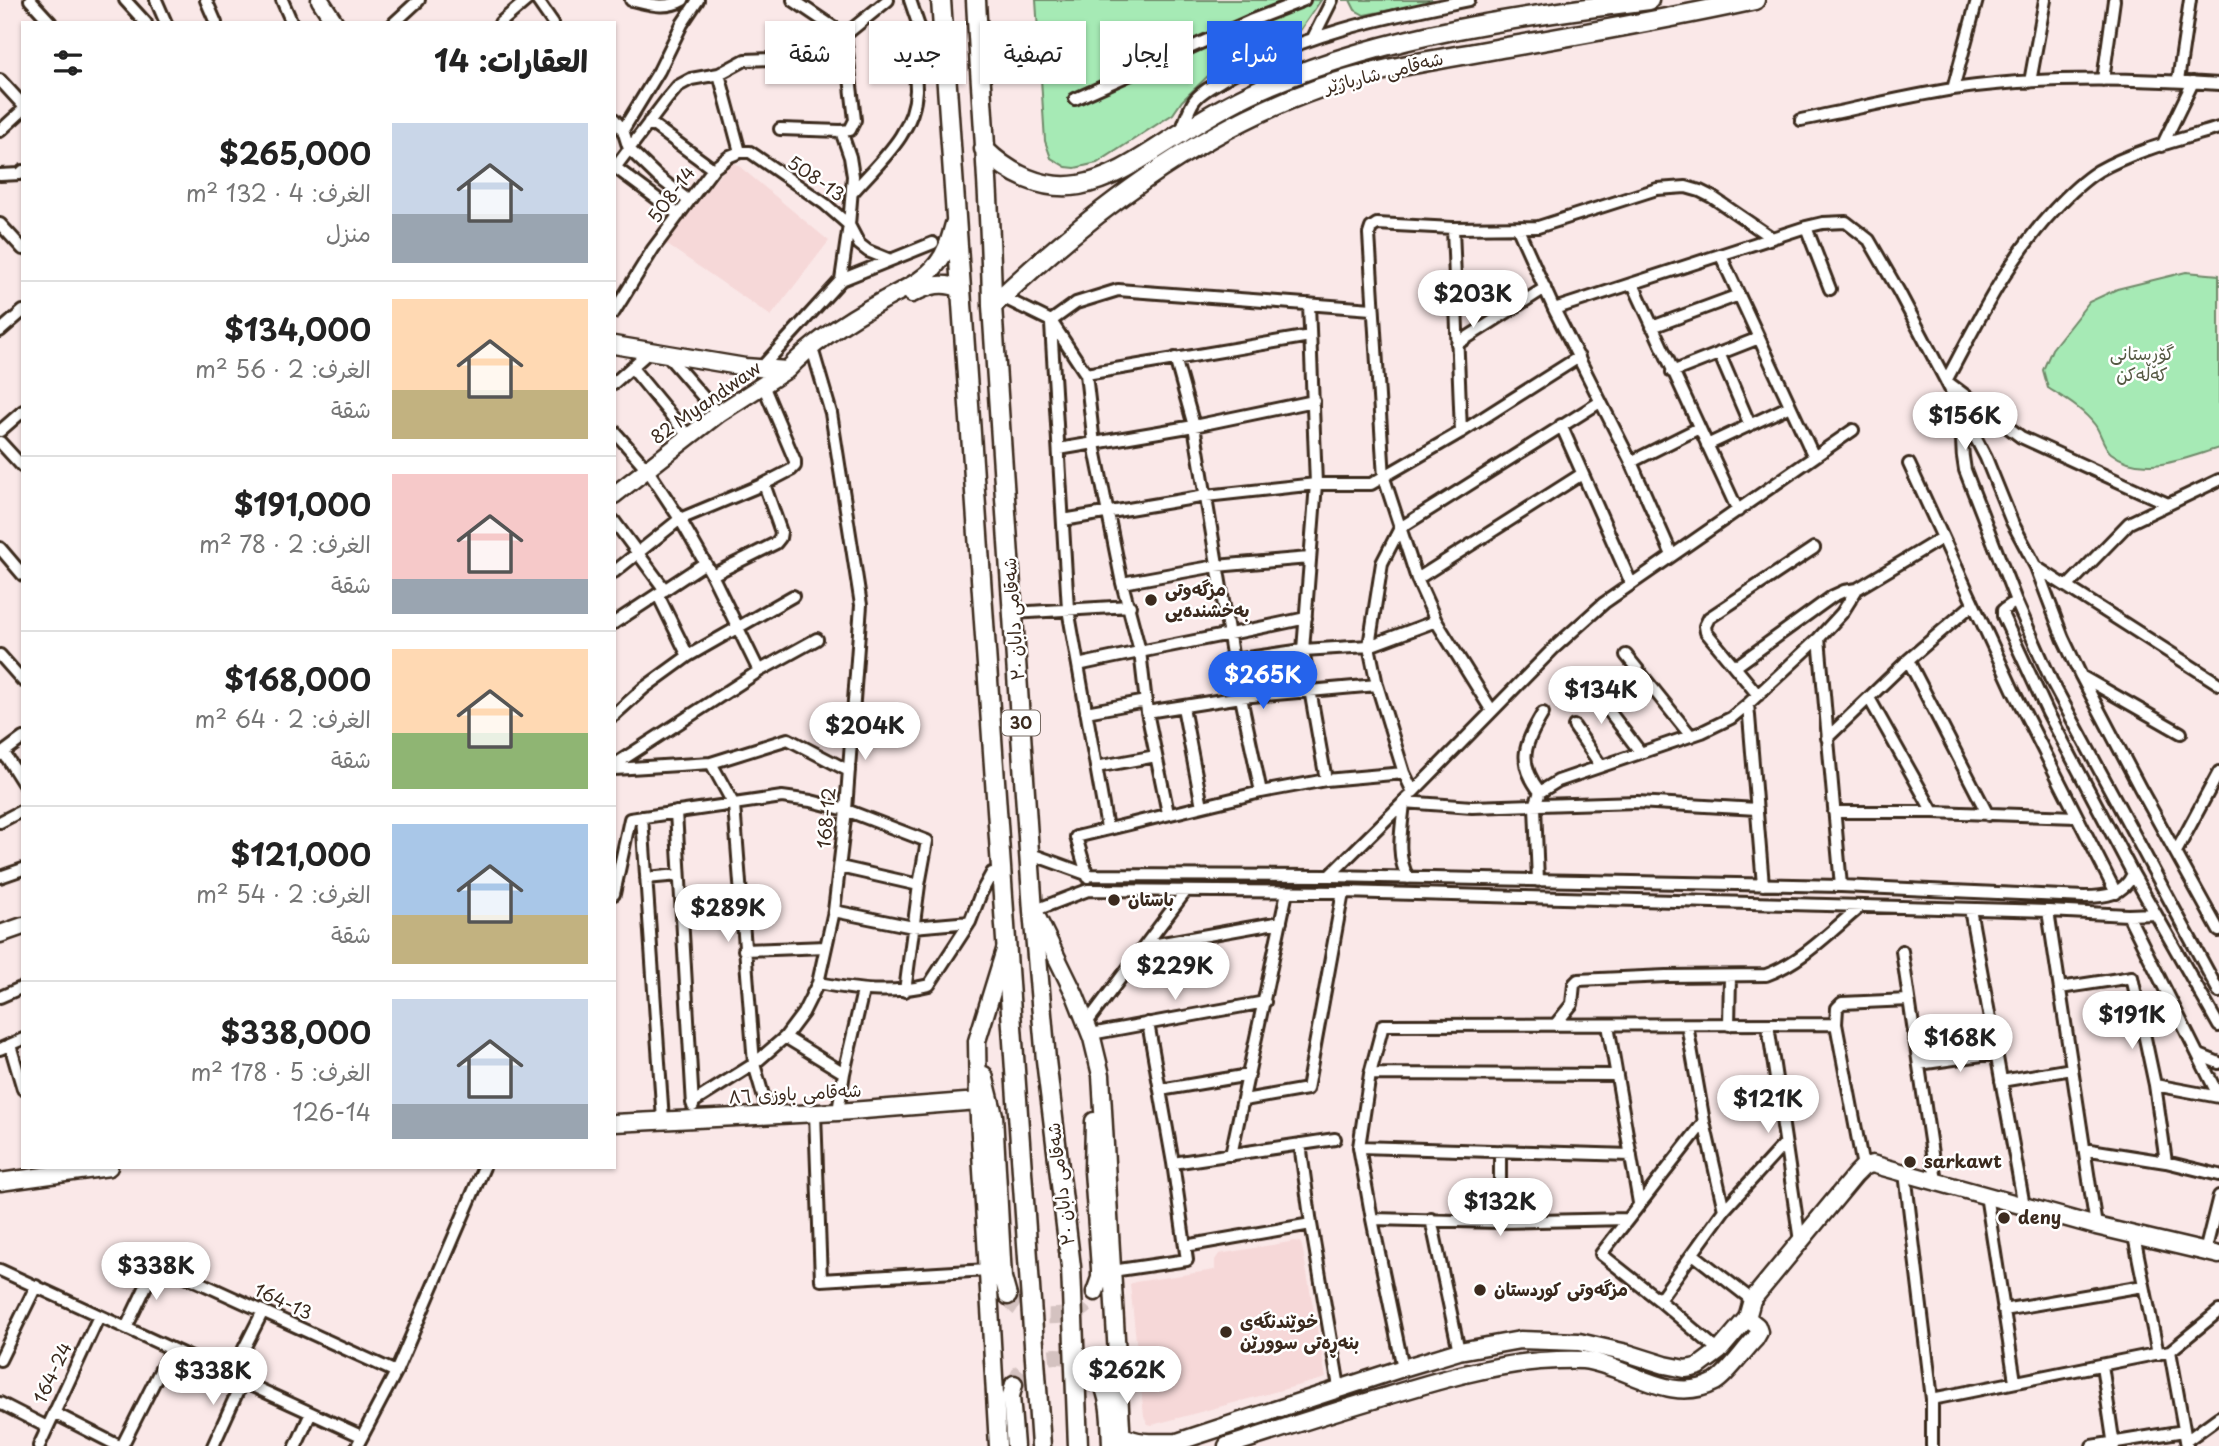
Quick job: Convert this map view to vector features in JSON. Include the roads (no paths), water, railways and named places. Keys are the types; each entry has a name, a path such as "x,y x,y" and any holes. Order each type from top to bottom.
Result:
{"main road":[{"name":"شەقامی دابان ٣٠","path":"939,21 941,0"},
{"name":"شەقامی دابان ٣٠","path":"975,0 997,302 1013,613 1033,911 1046,1060 1071,1267 1079,1446"},
{"name":"شەقامی شارباژێر","path":"984,149 1017,174 1042,184 1079,185 1107,177 1218,110 1269,85 1361,52 1442,32 1575,9 1649,0"},
{"name":"شەقامی شارباژێر","path":"997,302 1080,228 1158,170 1230,127 1296,97 1364,74 1755,0"},
{"name":"شەقامی دابان ٣٠","path":"941,84 957,212 1005,950 1041,1446"},
{"path":"986,669 991,677 999,680 1012,678 1018,671"},
{"path":"989,710 996,699 1004,697 1012,698 1020,707"}],"street":[{"path":"30,0 49,21"},
{"path":"125,0 144,21"},
{"path":"156,0 165,21"},
{"path":"206,0 215,21"},
{"path":"282,0 291,21"},
{"path":"320,0 334,21"},
{"path":"396,21 419,0"},
{"path":"502,21 527,0"},
{"path":"537,0 552,21"},
{"path":"631,0 664,6 683,0"},
{"path":"623,131 698,0"},
{"path":"793,0 824,21"},
{"path":"855,27 888,0"},
{"path":"909,0 921,21"},
{"path":"1075,99 1250,21 1304,0"},
{"path":"1313,38 1332,0"},
{"path":"1180,134 1194,100 1212,85 1243,67 1313,38 1469,0"},
{"path":"1556,0 1575,9"},
{"path":"1953,89 1977,0"},
{"path":"2030,82 2045,0"},
{"path":"2103,80 2114,0"},
{"path":"2178,81 2190,0"},
{"path":"616,167 678,86 691,79 719,74 745,60 765,59"},
{"path":"719,74 745,152"},
{"path":"0,80 21,106"},
{"path":"1801,120 1953,89 2030,82 2103,80 2219,84"},
{"path":"2162,146 2193,82"},
{"path":"780,129 850,130 855,120 851,84"},
{"path":"853,192 898,142 909,122 915,84"},
{"path":"0,131 21,110"},
{"path":"616,122 623,131 629,149 689,201"},
{"path":"649,122 713,169"},
{"path":"1946,381 2004,273 2042,223 2071,193 2096,173 2137,154 2219,128"},
{"path":"841,131 850,156 853,192 841,281"},
{"name":"508-14","path":"616,309 653,249 713,169 730,156 745,152"},
{"name":"508-13","path":"745,152 825,204 849,225 859,244 890,260"},
{"path":"616,169 679,215"},
{"path":"0,174 21,173"},
{"path":"1492,711 1436,621 1417,579 1384,478 1372,309 1371,228 1377,224 1453,228 1538,228 1657,190 1686,187 1712,197 1772,238"},
{"path":"787,370 815,344 931,271 949,244 957,212"},
{"path":"1554,309 1806,227 1846,222 1868,240 1899,292 1986,458 2012,522 2036,567 2063,638 2081,676 2219,931"},
{"path":"1806,227 1830,289"},
{"path":"1453,228 1461,432"},
{"path":"1518,229 1554,309 1631,462 1672,555"},
{"path":"3,231 21,247"},
{"path":"762,377 841,281 933,243"},
{"path":"1721,256 1814,457"},
{"path":"787,370 925,287 946,284 961,289"},
{"path":"1633,284 1738,511"},
{"path":"1458,344 1545,288"},
{"path":"1051,321 1076,303 1118,290 1372,309"},
{"path":"1652,327 1739,295"},
{"path":"997,302 1051,321 1086,374 1094,444 1107,514 1140,651 1147,707 1168,813"},
{"path":"1309,304 1316,484 1303,650 1326,780"},
{"path":"0,331 21,312"},
{"path":"1051,321 1068,609 1107,828"},
{"path":"1086,374 1310,337"},
{"path":"1672,372 1759,338"},
{"path":"616,345 762,377"},
{"path":"616,381 632,368 658,353"},
{"path":"658,353 718,414"},
{"path":"1719,354 1750,425"},
{"name":"168-12","path":"693,1110 785,1037 803,1013 818,983 834,911 846,810 861,605 831,413 814,355"},
{"path":"1063,520 1206,496 1316,484 1371,484 1461,432 1579,357"},
{"path":"1175,358 1194,426 1233,660 1261,792"},
{"path":"632,368 689,437"},
{"name":"82 Myandwaw","path":"616,493 762,377 787,370"},
{"path":"616,570 680,519 791,470 795,461 762,377"},
{"path":"1946,381 2021,437 2168,504"},
{"path":"1059,449 1194,426 1314,401"},
{"path":"1413,792 1404,773 1377,685 1370,646 1382,563 1400,528 1600,402"},
{"path":"1707,445 1790,406"},
{"path":"0,431 21,413"},
{"path":"1964,415 1961,442 1965,470 2016,601 2051,680 2219,992"},
{"path":"1561,425 1631,583"},
{"path":"1631,462 1699,428"},
{"path":"1329,876 1554,648 1604,603 1853,430"},
{"path":"617,440 647,469 680,519 712,575 759,670"},
{"path":"2,447 21,465"},
{"path":"1909,464 1972,605 2116,893"},
{"path":"1417,579 1582,474"},
{"path":"2067,587 2129,523 2219,480"},
{"path":"712,575 776,543 780,538 781,532 764,484"},
{"path":"616,524 638,553 661,592 688,656"},
{"path":"1735,667 1837,594 1857,589 1942,538"},
{"path":"0,548 21,573"},
{"path":"1758,695 1706,632 1707,620 1814,548"},
{"path":"1122,583 1216,566 1309,558"},
{"path":"616,619 705,563"},
{"path":"2036,567 2219,684"},
{"path":"1538,881 1535,806 1540,792 1558,781 1722,723 1748,704 1819,638 1847,607 1857,589"},
{"path":"1837,594 1847,607"},
{"path":"616,713 644,688 688,656 793,596"},
{"path":"2016,601 2003,610 2005,622 2049,713 2154,914 2219,1026"},
{"path":"1827,738 1908,660 1972,605"},
{"path":"1013,613 1130,607"},
{"path":"1078,665 1306,618"},
{"path":"1233,660 1303,650 1370,646 1436,621"},
{"path":"1819,638 1841,886"},
{"path":"616,766 759,670 817,639"},
{"path":"0,655 21,679"},
{"path":"1626,655 1691,736"},
{"path":"1908,660 1988,815"},
{"path":"2081,676 2181,733"},
{"path":"1586,681 1641,753"},
{"path":"1086,712 1183,707 1241,697 1377,685"},
{"path":"1869,698 1933,812"},
{"path":"1748,704 1763,886"},
{"path":"1183,707 1202,806"},
{"path":"1540,792 1529,778 1525,761 1527,740 1543,713"},
{"path":"1574,726 1601,766"},
{"path":"616,767 711,763 788,739 849,771"},
{"path":"21,740 2,754 21,780"},
{"path":"1096,767 1156,756"},
{"path":"711,763 734,805 754,1064 769,1116"},
{"path":"2176,852 2219,772"},
{"path":"1088,890 1089,875 1076,837 1261,792 1326,780 1404,773"},
{"path":"616,885 630,819 782,797 846,810 927,841 905,991"},
{"path":"1404,802 1472,807 1637,802 1757,809"},
{"path":"1404,802 1400,854 1402,867 1408,878"},
{"path":"0,822 21,811"},
{"path":"676,812 693,1110"},
{"path":"1834,812 2077,817"},
{"path":"642,817 663,1120"},
{"path":"1031,854 1089,875 1329,876 1841,886 2095,897 2116,893 2126,887 2133,874"},
{"path":"840,867 919,884"},
{"path":"0,877 21,870"},
{"path":"818,983 863,991 905,991 929,985 970,922 992,873 1000,874"},
{"path":"646,878 679,875"},
{"path":"1665,884 1667,901"},
{"path":"1118,1442 1101,1075 1096,1052 1075,995 1033,911 1088,890 1343,892 2154,914"},
{"path":"1088,1029 1186,891"},
{"path":"1231,1155 1287,892"},
{"path":"1244,1100 1307,1089 1343,892"},
{"path":"2008,894 2008,910"},
{"path":"1555,1025 1572,1004 1574,984 1578,980 1759,976 1779,969 1799,956 1861,906"},
{"path":"1970,909 2024,1206"},
{"path":"834,911 913,927 970,922"},
{"path":"2049,911 2096,1226"},
{"path":"682,915 741,912"},
{"path":"2128,915 2219,1097"},
{"path":"1146,946 1281,922"},
{"path":"0,934 21,927"},
{"path":"744,950 826,947"},
{"path":"998,1446 978,1101 977,1041 1005,950"},
{"path":"1902,951 1936,1181"},
{"path":"2060,988 2132,977 2155,970"},
{"path":"1729,1025 1730,976"},
{"path":"2132,977 2155,1085 2166,1162"},
{"path":"0,996 21,988"},
{"path":"838,1112 863,991"},
{"path":"1863,1167 1836,1024 1837,1008 1842,1003 1909,1000"},
{"path":"1088,1029 1148,1023 1265,1003"},
{"path":"1112,1271 1187,1260 1148,1023"},
{"path":"1403,1368 1371,1219 1359,1147 1370,1074 1383,1025 1836,1024"},
{"path":"1608,1025 1639,1203"},
{"path":"1687,1025 1704,1122 1724,1210"},
{"path":"1768,1025 1800,1241"},
{"path":"785,1037 845,1073"},
{"path":"21,1040 5,1047 21,1084"},
{"path":"977,1041 993,1115 1003,1278 1008,1296"},
{"path":"1095,1292 1100,1278 1093,1171 1096,1052"},
{"path":"1919,1064 1996,1053"},
{"path":"2199,1055 2219,1063"},
{"path":"2001,1081 2072,1069"},
{"path":"1370,1074 1616,1075"},
{"path":"1160,1090 1249,1075"},
{"path":"2155,1085 2219,1097"},
{"name":"شەقامی باوزی ٨٦","path":"616,1123 663,1120 693,1110 769,1116 978,1101"},
{"path":"815,1113 821,1280 988,1270"},
{"path":"1704,1122 1601,1254 1719,1351"},
{"path":"1173,1163 1335,1139"},
{"path":"1659,1300 1724,1210 1785,1143"},
{"path":"1300,1144 1339,1388"},
{"path":"1359,1147 1631,1155"},
{"path":"2084,1149 2166,1162 2219,1175"},
{"path":"1500,1151 1500,1222"},
{"path":"1118,1442 1129,1439 1146,1443 1177,1442 1459,1351 1520,1340 1579,1342 1665,1365 1685,1369 1699,1366 1719,1351 1748,1318 1752,1300 1863,1167 1872,1164 2134,1236 2212,1253 2219,1196"},
{"path":"0,1182 46,1171 76,1169"},
{"path":"0,1270 311,1413 359,1441 396,1372 483,1169"},
{"path":"1905,1173 1932,1399 1932,1446"},
{"path":"1986,1195 2015,1381"},
{"path":"1371,1219 1500,1222 1627,1219"},
{"path":"1431,1219 1459,1351"},
{"path":"1185,1245 1311,1224"},
{"path":"2134,1236 2143,1286 2164,1352 2186,1440"},
{"path":"1693,1254 1752,1300"},
{"name":"164-13","path":"126,1328 157,1263 396,1372"},
{"path":"0,1360 36,1286"},
{"path":"2003,1310 2143,1286"},
{"path":"230,1376 263,1311"},
{"path":"1932,1399 2164,1352 2219,1311"},
{"name":"164-24","path":"39,1446 99,1316"},
{"path":"1227,1446 1432,1382 1484,1369 1542,1361 1584,1360 1669,1388 1694,1390 1717,1381 1755,1339 1759,1332 1757,1325 1748,1318"},
{"path":"1597,1364 1601,1346"},
{"path":"54,1413 121,1446 171,1349"},
{"path":"2102,1365 2113,1444"},
{"path":"1100,1379 1106,1391 1118,1442"},
{"path":"213,1446 242,1382"},
{"path":"1014,1384 1011,1396 1015,1446"},
{"path":"0,1403 47,1427"},
{"path":"1269,1411 1274,1431"},
{"path":"296,1446 311,1413"},
{"path":"2092,1446 2186,1440 2219,1417"}],"tunnel":[{"path":"1008,1296 1016,1307 1025,1312 1050,1316 1067,1315 1081,1310 1095,1292"},
{"path":"1014,1384 1026,1365 1050,1356 1083,1362 1091,1367 1100,1379"}],"place":[{"name":"مزگەوتی بەخشندەیی","path":"1151,600"},
{"name":"باستان","path":"1114,900"},
{"name":"sarkawt","path":"1910,1162"},
{"name":"deny","path":"2004,1218"},
{"name":"مزگەوتی کوردستان","path":"1480,1290"},
{"name":"خوێندنگەی بنەڕەتی سوورێن","path":"1226,1332"}],"park label":[{"name":"گۆڕستانی کەڵەکن","path":"2142,364"}]}
